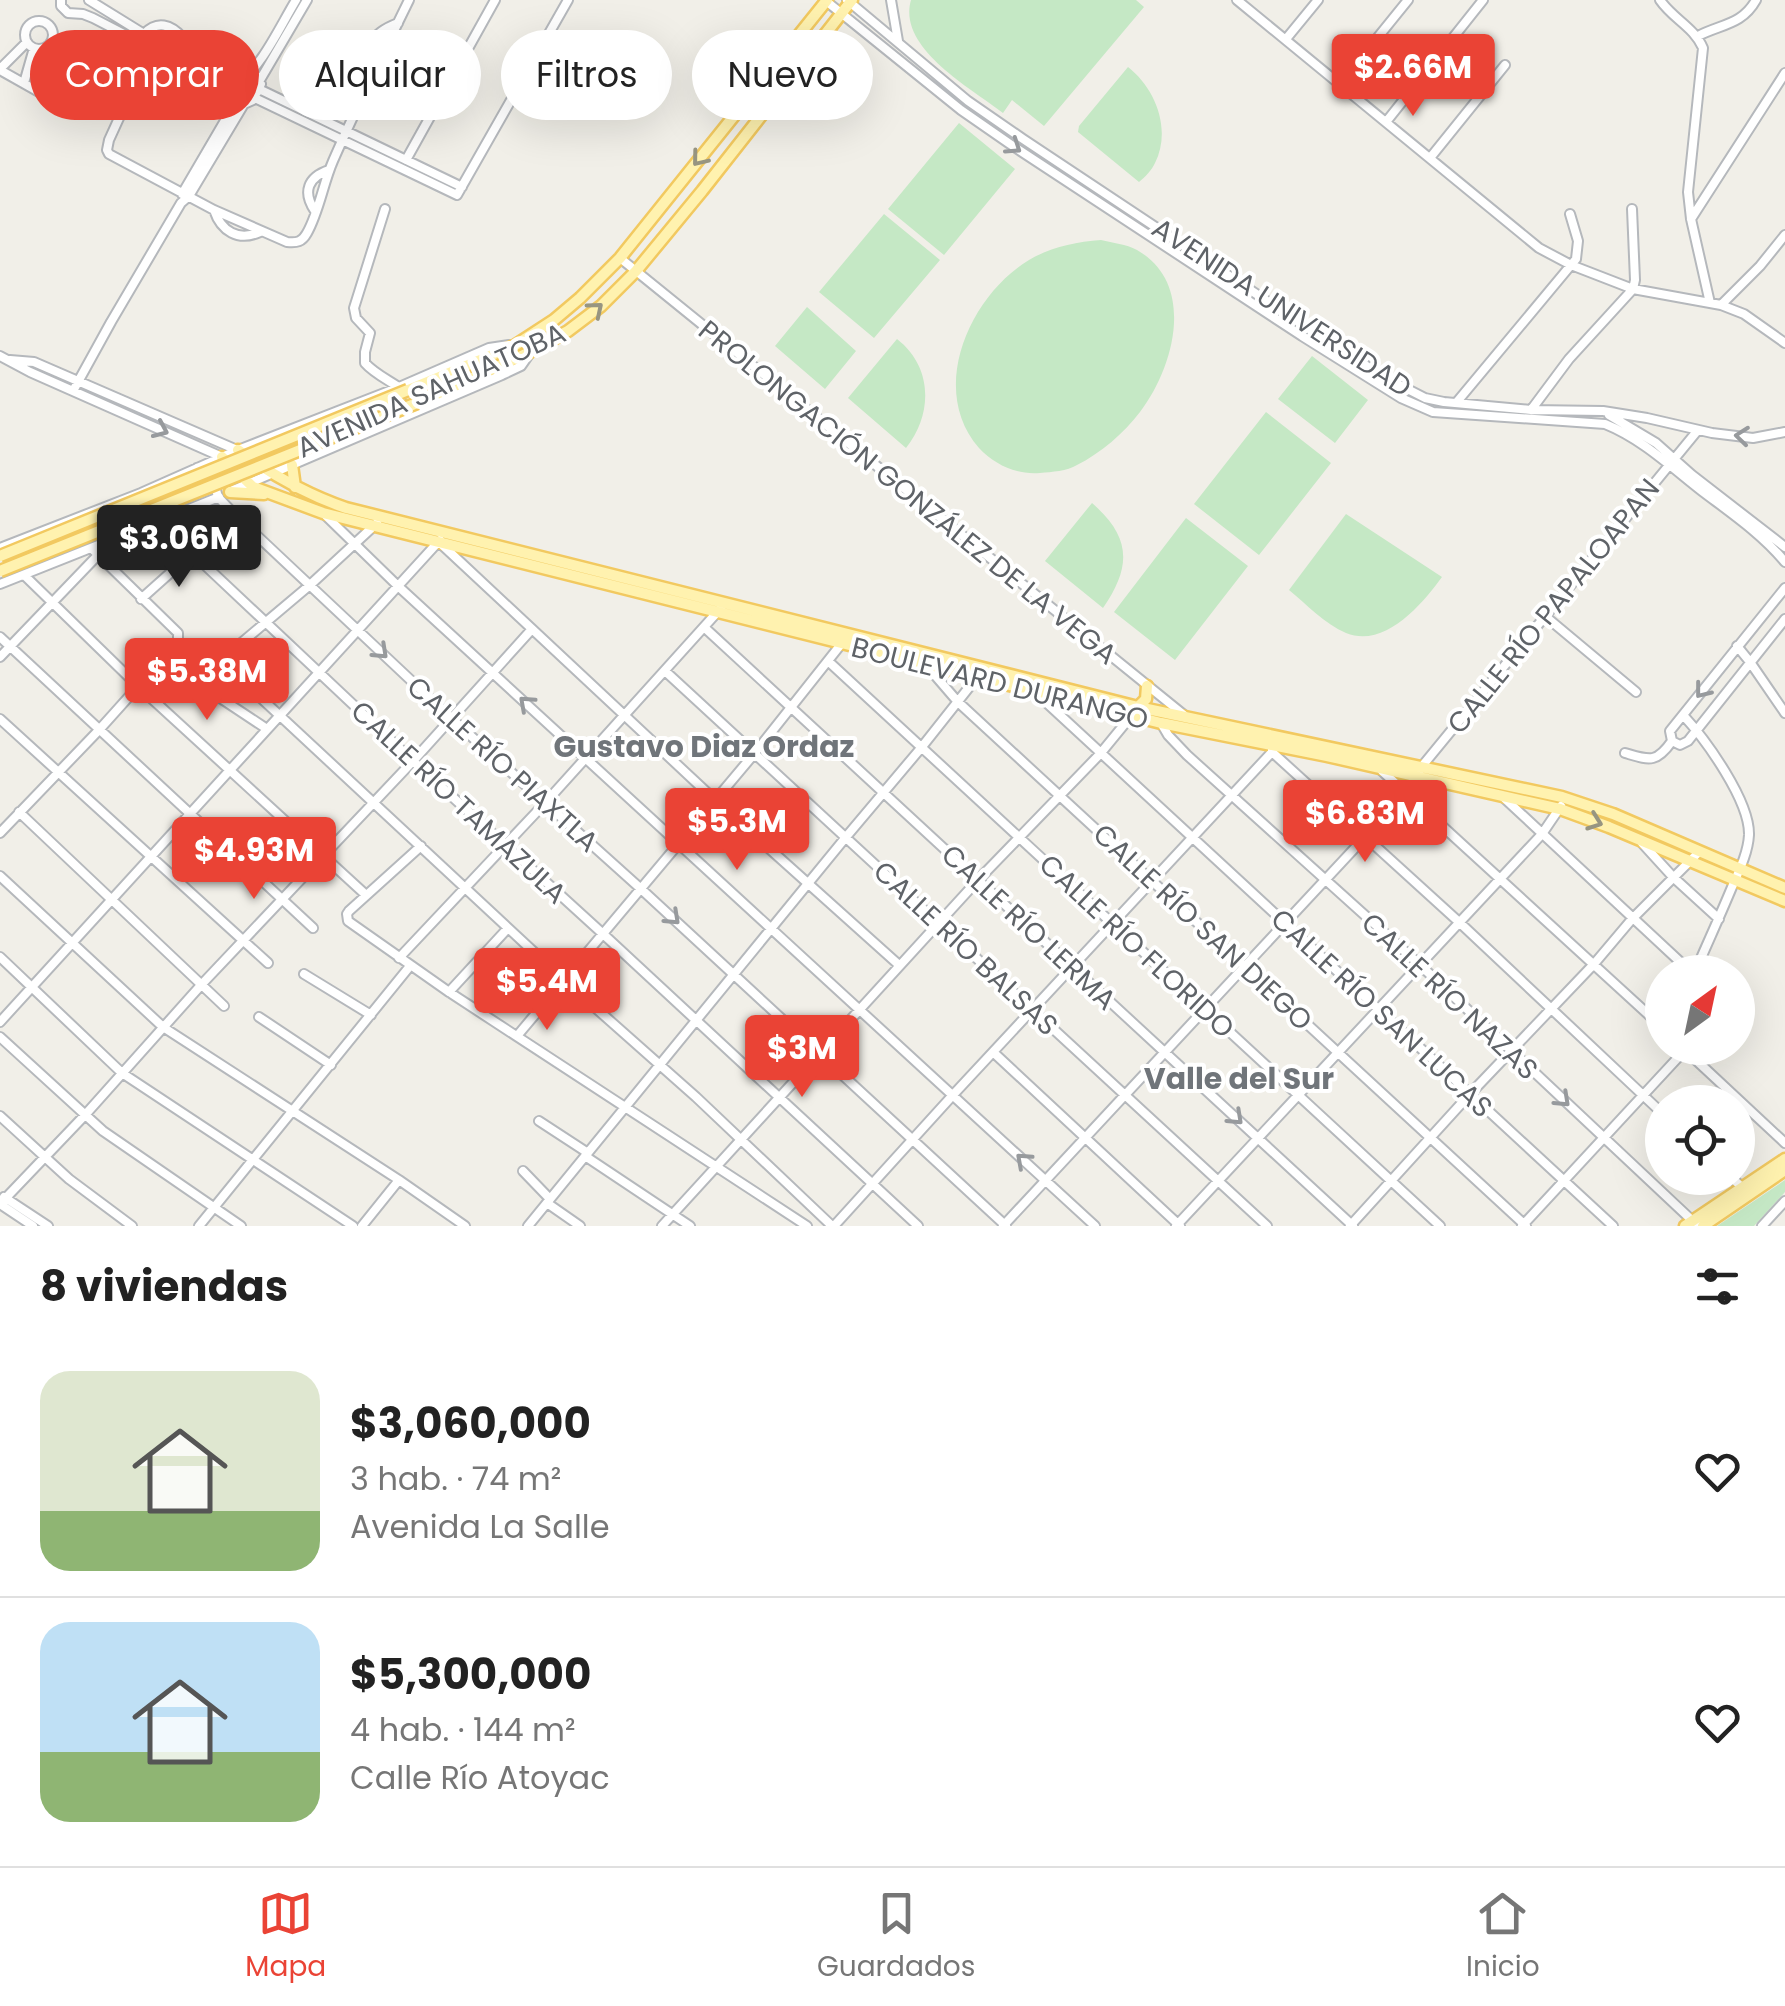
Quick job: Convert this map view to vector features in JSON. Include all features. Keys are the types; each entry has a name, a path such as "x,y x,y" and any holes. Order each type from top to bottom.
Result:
{"main road":[{"name":"AVENIDA SAHUATOBA","path":"0,556 514,346 554,320 620,258 826,1"},
{"name":"AVENIDA SAHUATOBA","path":"0,571 417,407 568,331 601,306 636,271 850,1"},
{"name":"BOULEVARD DURANGO","path":"238,450 296,488 346,508 442,537 926,665 1020,678 1135,711 1161,723 1502,796 1561,803 1690,861 1785,888"},
{"name":"BOULEVARD DURANGO","path":"222,457 248,484 268,494 324,514 442,537"},
{"path":"296,463 296,488"},
{"path":"230,492 268,494"},
{"name":"BOULEVARD DURANGO","path":"721,608 849,634 1034,692 1186,717 1273,744 1370,755 1423,766 1613,814 1699,852 1785,900"},
{"path":"1135,711 1146,699 1147,686"},
{"path":"1755,1184 1785,1159"},
{"path":"1755,1186 1785,1170"},
{"path":"1695,1225 1740,1195"}],"street":[{"path":"61,0 68,13"},
{"path":"259,87 296,0"},
{"path":"259,60 307,0"},
{"path":"394,30 410,0"},
{"path":"404,164 495,0"},
{"path":"259,89 346,130 459,191 567,3 552,0"},
{"path":"891,0 901,60"},
{"path":"1286,39 1318,0"},
{"path":"1340,84 1408,0"},
{"path":"1386,122 1483,0"},
{"path":"1660,0 1698,36 1703,48 1689,181 1691,218 1710,303"},
{"path":"1698,36 1741,19 1756,0"},
{"path":"83,14 89,1 137,30"},
{"name":"AVENIDA UNIVERSIDAD","path":"826,1 961,110 1401,398 1444,413 1604,424 1671,461"},
{"name":"AVENIDA UNIVERSIDAD","path":"850,1 968,100 1267,302 1384,377 1426,398 1531,410 1603,411 1753,438 1785,432"},
{"path":"1240,1 1539,248 1633,289 1720,305 1744,314 1785,342"},
{"path":"50,26 68,13 83,14 115,30"},
{"path":"24,83 30,45 25,33 37,21 50,26"},
{"path":"381,30 398,22"},
{"path":"148,30 160,24 175,30"},
{"path":"50,26 50,30"},
{"path":"30,45 0,70 30,87"},
{"path":"1430,158 1505,65"},
{"path":"1691,218 1785,73"},
{"path":"259,90 342,140 404,164"},
{"path":"961,110 968,100"},
{"path":"117,120 107,150 117,159 214,210 221,225 231,233 248,236 260,231 288,242 300,241 308,230 351,120"},
{"path":"73,391 230,120"},
{"path":"1531,410 1570,359 1633,289 1632,208"},
{"path":"0,584 95,552 417,407 411,396 365,363 370,333 356,318 354,308 385,209"},
{"path":"1124,219 1130,210"},
{"path":"1456,404 1578,254 1570,214"},
{"path":"1720,305 1785,235"},
{"name":"PROLONGACIÓN GONZÁLEZ DE LA VEGA","path":"620,258 1186,717 1192,729"},
{"path":"5,358 34,362 238,450"},
{"path":"5,358 222,457"},
{"path":"0,548 238,450 402,389"},
{"path":"135,418 140,407"},
{"path":"1603,411 1656,442 1671,461 1765,540 1785,562"},
{"path":"294,428 289,448 296,463"},
{"name":"CALLE RÍO PAPALOAPAN","path":"1005,1226 1407,792 1423,766 1698,430"},
{"path":"1671,461 1785,547"},
{"name":"CALLE RÍO PIAXTLA","path":"197,468 214,479 218,497 235,515 1005,1226"},
{"path":"324,514 1095,1226"},
{"path":"141,599 235,515"},
{"path":"196,681 383,517"},
{"path":"0,1022 442,537 532,629 899,966"},
{"path":"24,540 34,548 38,570"},
{"path":"0,833 178,642 178,633 95,552"},
{"path":"0,657 95,552"},
{"name":"CALLE RÍO TAMAZULA","path":"192,554 918,1226"},
{"path":"24,575 139,687 366,895"},
{"path":"1625,753 1654,759 1661,756 1672,742 1670,732 1683,714 1785,588"},
{"path":"399,958 721,608"},
{"path":"1545,616 1636,692"},
{"path":"1672,742 1683,744 1697,730 1785,619"},
{"name":"CALLE RÍO LERMA","path":"705,628 1351,1226"},
{"path":"2,1199 45,1158 532,629"},
{"path":"517,1036 754,754 849,634"},
{"path":"0,637 312,928"},
{"path":"1737,646 1785,713"},
{"path":"163,660 266,730"},
{"path":"220,660 833,1226 1192,838 1273,744 1366,838 1644,1096"},
{"name":"CALLE RÍO FLORIDO","path":"828,661 1440,1226"},
{"name":"CALLE RÍO SAN DIEGO","path":"926,665 958,702 1524,1225"},
{"name":"CALLE RÍO BALSAS","path":"664,671 1267,1226"},
{"path":"528,1226 980,673"},
{"name":"CALLE RÍO SAN LUCAS","path":"1020,678 1613,1226"},
{"path":"662,1226 858,1009 1100,754 1135,711"},
{"path":"1683,714 1733,787 1746,814 1749,839 1738,874 1701,955"},
{"path":"0,719 268,964"},
{"name":"CALLE RÍO NAZAS","path":"1161,723 1176,745 1419,964 1695,1225"},
{"path":"1370,755 1379,768 1645,1011"},
{"path":"1502,796 1673,955"},
{"path":"992,1052 1178,1225 1542,834 1561,803"},
{"path":"19,812 224,1006"},
{"path":"1639,840 1718,919"},
{"path":"420,846 346,914 348,920 448,992 807,1226"},
{"path":"1351,1226 1632,919 1699,852"},
{"path":"0,876 163,1028 465,1226"},
{"path":"448,992 508,928"},
{"path":"0,957 122,1073 353,1226"},
{"path":"199,1226 410,966"},
{"path":"304,974 371,1014"},
{"path":"259,1017 331,1065"},
{"path":"0,1037 83,1113 147,1163 240,1226"},
{"path":"1524,1225 1670,1065"},
{"path":"1702,1065 1785,1143"},
{"path":"0,1116 45,1158 132,1226"},
{"path":"539,1122 690,1226"},
{"path":"523,1171 548,1201 580,1226"},
{"path":"362,1226 398,1180"},
{"path":"2,1199 33,1226"},
{"path":"2,1199 48,1226"},
{"path":"1762,1226 1785,1201"}],"green space":[{"path":"911,0 1136,0 1144,7 1044,126 1012,100 1003,113 940,65 915,34 910,18"},
{"path":"1128,67 1146,86 1161,123 1160,150 1139,182 1078,132"},
{"path":"959,123 1015,169 944,255 888,209"},
{"path":"884,214 940,260 874,338 819,292"},
{"path":"1101,240 1137,250 1156,265 1168,283 1174,327 1162,373 1134,420 1086,460 1069,469 1049,472 1007,468 979,448 964,425 957,399 962,346 973,320 1008,276 1046,252"},
{"path":"807,307 856,351 825,389 775,346"},
{"path":"897,339 917,363 925,391 921,421 906,448 848,398"},
{"path":"1312,356 1368,400 1335,443 1278,399"},
{"path":"1266,412 1331,463 1259,555 1194,504"},
{"path":"1092,503 1114,528 1123,553 1119,579 1103,608 1045,561"},
{"path":"1346,514 1442,577 1402,621 1375,635 1361,636 1338,629 1289,590"},
{"path":"1186,518 1248,566 1175,660 1114,612"},
{"path":"1785,1180 1785,1192 1754,1226 1717,1226"}],"district":[{"name":"Gustavo Diaz Ordaz","path":"704,747"},
{"name":"Valle del Sur","path":"1239,1079"}]}
